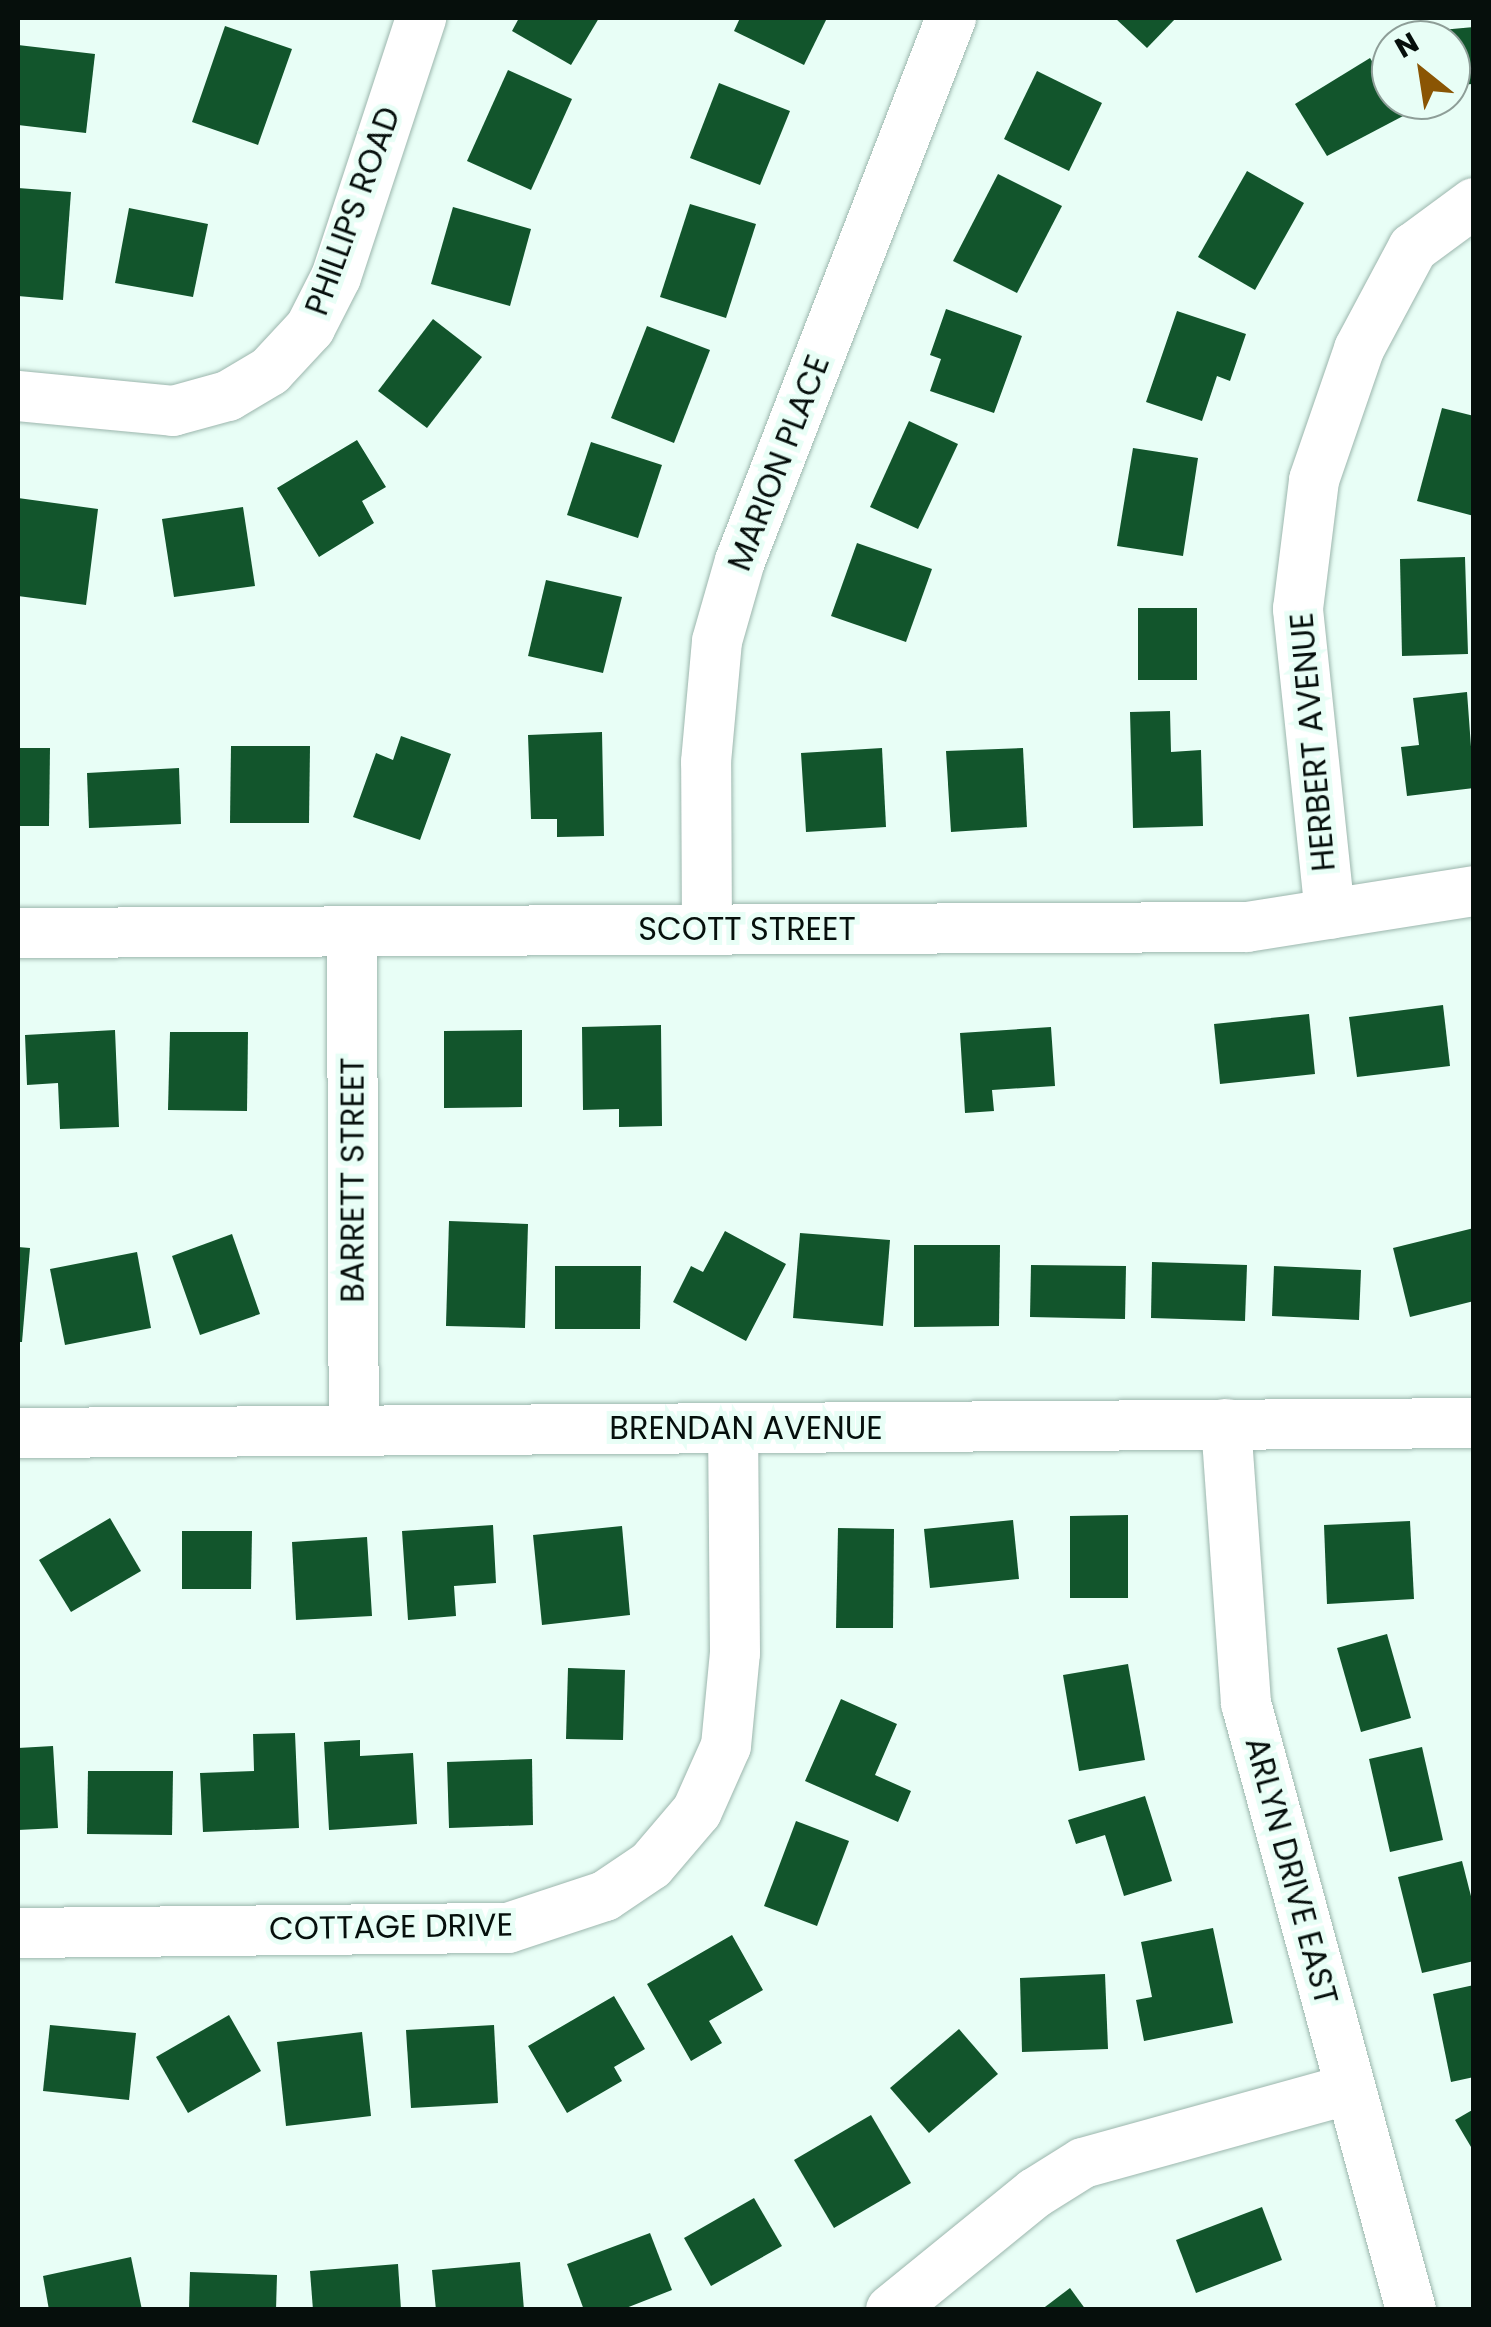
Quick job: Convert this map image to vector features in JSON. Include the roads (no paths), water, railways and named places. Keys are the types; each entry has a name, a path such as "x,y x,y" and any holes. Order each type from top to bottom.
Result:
{"street":[{"name":"PHILLIPS ROAD","path":"18,396 172,411 228,396 270,372 310,328 336,277 421,18"},
{"name":"MARION PLACE","path":"707,929 706,762 717,640 740,561 951,18"},
{"name":"HERBERT AVENUE","path":"1330,914 1298,609 1314,480 1359,349 1414,248 1474,203"},
{"name":"SCOTT STREET","path":"18,933 1247,927 1474,891"},
{"name":"BARRETT STREET","path":"352,932 354,1429"},
{"name":"BRENDAN AVENUE","path":"18,1433 1474,1423"},
{"name":"ARLYN DRIVE EAST","path":"1226,1424 1246,1703 1411,2310"},
{"name":"COTTAGE DRIVE","path":"18,1933 508,1928 605,1896 651,1865 697,1811 726,1746 735,1652 733,1430"},
{"path":"891,2310 1035,2193 1083,2164 1349,2089"}]}
